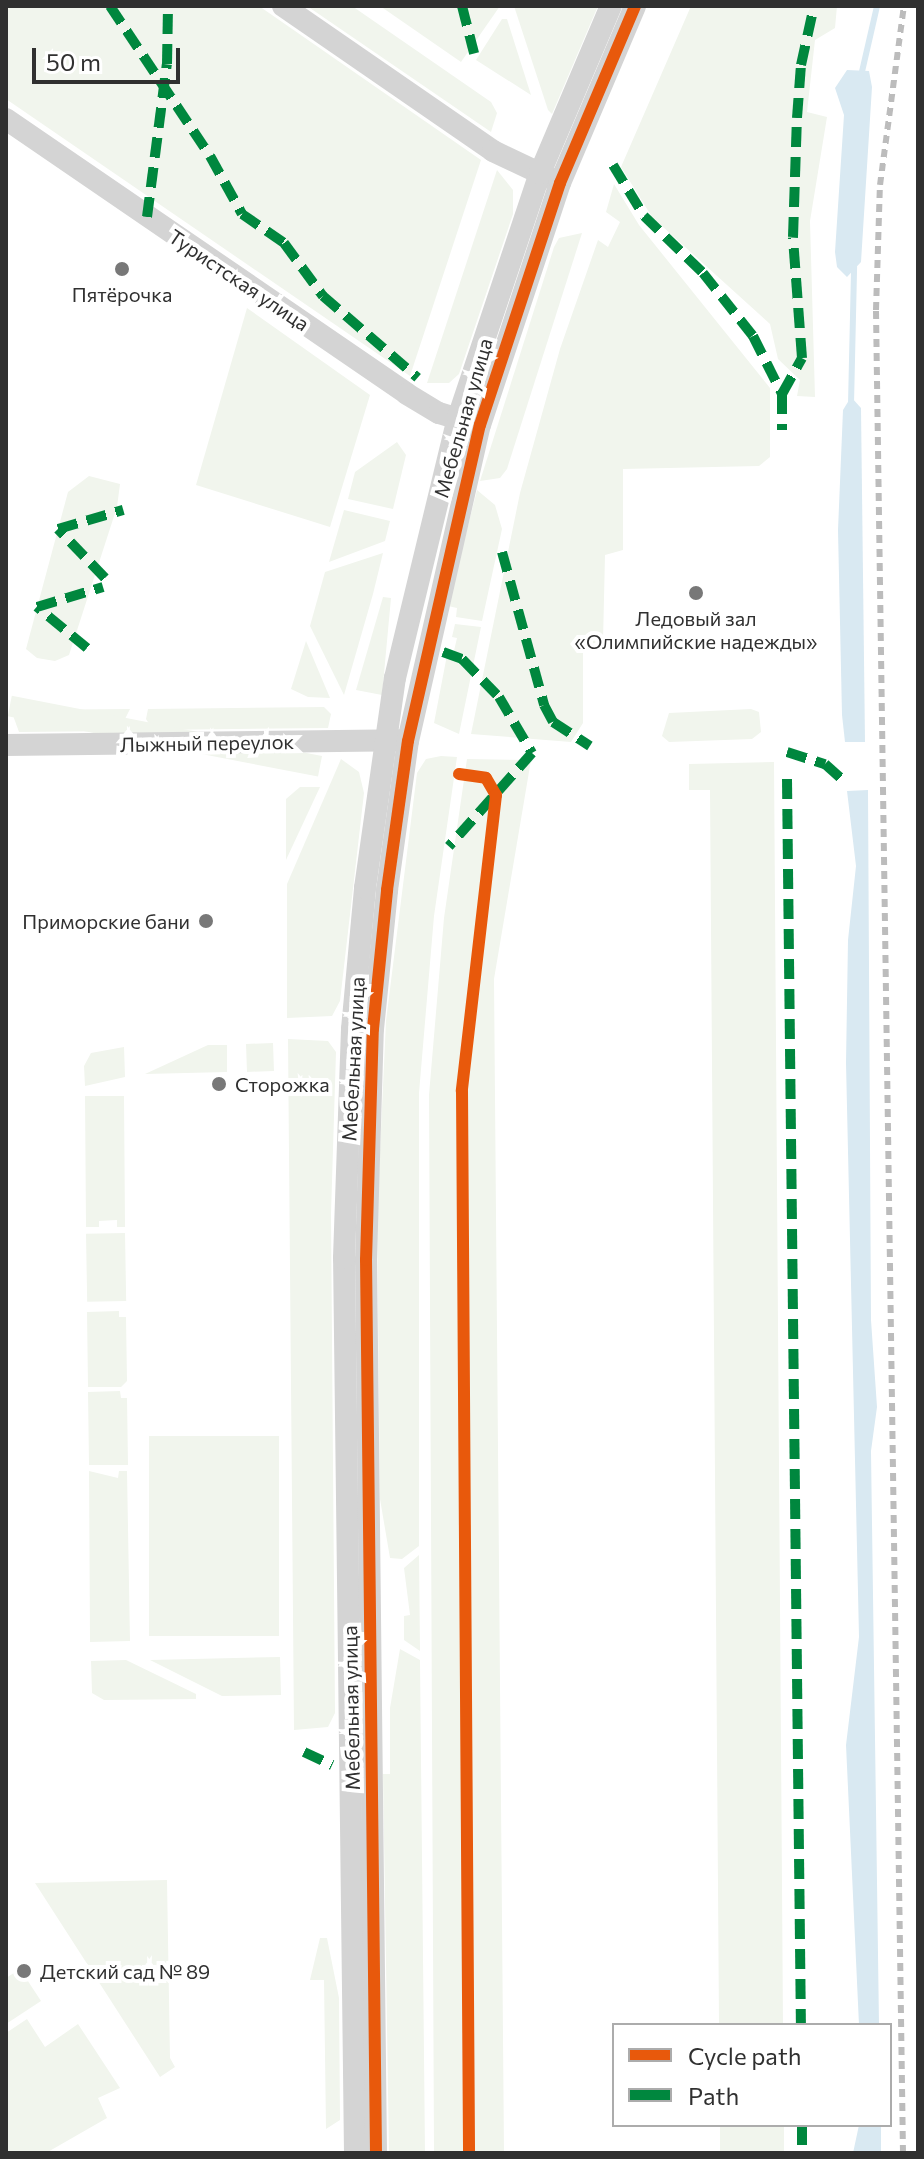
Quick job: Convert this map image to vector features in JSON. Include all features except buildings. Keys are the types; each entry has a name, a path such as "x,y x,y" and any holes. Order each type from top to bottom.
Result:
{"street":[{"path":"283,6 493,151 550,178"},
{"name":"Мебельная улица","path":"376,2153 367,1165 378,961 397,740 417,578 550,178 611,6"},
{"name":"Мебельная улица","path":"550,178 635,6"},
{"name":"Туристская улица","path":"6,119 407,394 469,422"},
{"name":"Мебельная улица","path":"355,2153 346,1178 355,987 397,740"},
{"name":"Лыжный переулок","path":"6,745 397,740"}],"shaded area":[{"path":"6,6 259,6 481,160 410,376 6,99"},
{"path":"307,6 352,6 491,102 497,113 491,132"},
{"path":"380,6 500,6 461,62"},
{"path":"514,6 598,6 552,114 548,110"},
{"path":"691,6 837,6 835,28 815,40 807,112 827,117 810,221 815,397 797,396 800,380 778,359 770,324 652,217 621,167"},
{"path":"502,19 507,19 531,95 476,60"},
{"path":"847,70 869,71 872,87 861,262 847,277 837,267 835,252 844,115 835,88"},
{"path":"497,170 513,190 513,214 459,374 449,383 427,383"},
{"path":"614,184 639,225 770,388 770,457 759,466 623,469 623,550 605,555 603,642 583,645 583,723 571,742 471,734 520,493 560,349 598,240 608,247 620,222 606,212"},
{"path":"582,233 507,469 500,478 480,481 554,247 559,238"},
{"path":"247,308 370,395 330,527 196,485"},
{"path":"851,397 861,408 865,742 845,742 842,715 838,530 843,410"},
{"path":"397,442 406,455 393,509 348,499 355,472"},
{"path":"89,476 120,484 117,507 69,655 55,661 37,658 26,649 68,492"},
{"path":"477,490 495,505 502,529 482,621 456,617 457,608 448,606"},
{"path":"344,510 390,521 385,541 329,562"},
{"path":"383,553 344,695 310,626 325,572"},
{"path":"383,597 391,598 382,695 356,690"},
{"path":"455,624 481,627 459,734 434,723 447,655 453,655 457,638 452,637"},
{"path":"306,641 330,698 308,697 291,689"},
{"path":"12,696 322,756 318,777 8,716"},
{"path":"324,707 331,714 328,728 153,730 146,719 148,709"},
{"path":"130,709 119,731 19,732 11,710"},
{"path":"751,709 759,712 761,732 752,739 669,742 662,736 669,713"},
{"path":"457,757 434,916 419,1093 419,1546 402,1559 390,1558 380,1499 377,1217 386,1021 417,773 426,759"},
{"path":"341,759 359,772 364,793 340,1001 332,1016 287,1018 287,884"},
{"path":"467,759 531,760 494,979 504,2153 434,2153 429,1095 444,918"},
{"path":"774,762 783,2023 719,2023 710,790 689,790 689,764"},
{"path":"300,787 320,787 286,860 286,799"},
{"path":"868,790 871,1320 877,1407 871,1451 879,2023 859,2023 846,1745 859,1637 846,1063 848,940 856,866 847,791"},
{"path":"288,1039 328,1041 336,1052 331,1214 335,1713 328,1727 294,1730"},
{"path":"273,1043 274,1071 247,1072 246,1044"},
{"path":"208,1045 227,1045 227,1072 145,1074"},
{"path":"124,1047 125,1077 85,1086 84,1066 91,1053"},
{"path":"85,1096 124,1096 125,1227 117,1227 117,1220 99,1221 99,1227 86,1227"},
{"path":"125,1233 126,1301 87,1302 86,1234"},
{"path":"119,1311 119,1317 126,1317 127,1381 121,1387 88,1387 87,1312"},
{"path":"120,1391 121,1398 127,1398 128,1465 89,1465 88,1392"},
{"path":"149,1436 279,1436 279,1636 149,1636"},
{"path":"89,1471 118,1478 119,1471 127,1471 130,1641 90,1642"},
{"path":"419,1555 420,1651 404,1640 404,1616 410,1615 404,1568"},
{"path":"400,1649 420,1660 425,2153 389,2153 383,1774 390,1774 390,1708"},
{"path":"280,1657 281,1695 222,1696 150,1660"},
{"path":"126,1660 196,1694 196,1699 104,1700 92,1693 91,1661"},
{"path":"167,1880 170,2058 175,2067 160,2077 35,1883"},
{"path":"320,1938 327,1938 339,1998 340,2120 326,2129 324,1980 310,1980"},
{"path":"20,1969 41,2001 6,2024 6,1978"},
{"path":"27,2019 45,2047 78,2024 120,2088 98,2098 107,2118 46,2153 6,2153 6,2033"},
{"path":"720,2127 784,2127 784,2153 720,2153"},
{"path":"859,2127 881,2127 881,2153 853,2153"}],"waterway":[{"path":"861,76 877,6"},
{"path":"851,404 854,267"}],"railway":[{"path":"903,2153 876,310 880,185 904,6"}],"marked path":[{"path":"110,6 210,156 242,214 284,243 323,296 418,378"},
{"path":"147,217 167,64 168,6"},
{"path":"462,6 474,53"},
{"path":"782,394 802,358 793,237 797,118 801,65 814,6"},
{"path":"613,165 644,216 703,273 753,336 782,394 782,430"},
{"path":"105,578 58,529 123,510"},
{"path":"502,552 544,705 553,722 590,746"},
{"path":"87,648 37,607 103,587"},
{"path":"443,652 462,659 499,697 532,753 449,846"},
{"path":"787,752 825,764 843,780"},
{"path":"787,779 801,2023"},
{"path":"304,1752 332,1765"},
{"path":"802,2127 802,2153"}],"cycle path":[{"path":"376,2153 366,1260 373,1029 387,890 408,741 480,425 560,183 635,6"},
{"path":"459,774 486,778 496,795 462,1091 469,2153"}],"place":[{"name":"Пятёрочка","path":"122,269"},
{"name":"Ледовый зал «Олимпийские надежды»","path":"696,593"},
{"name":"Приморские бани","path":"206,921"},
{"name":"Сторожка","path":"219,1084"},
{"name":"Детский сад № 89","path":"24,1971"}]}
